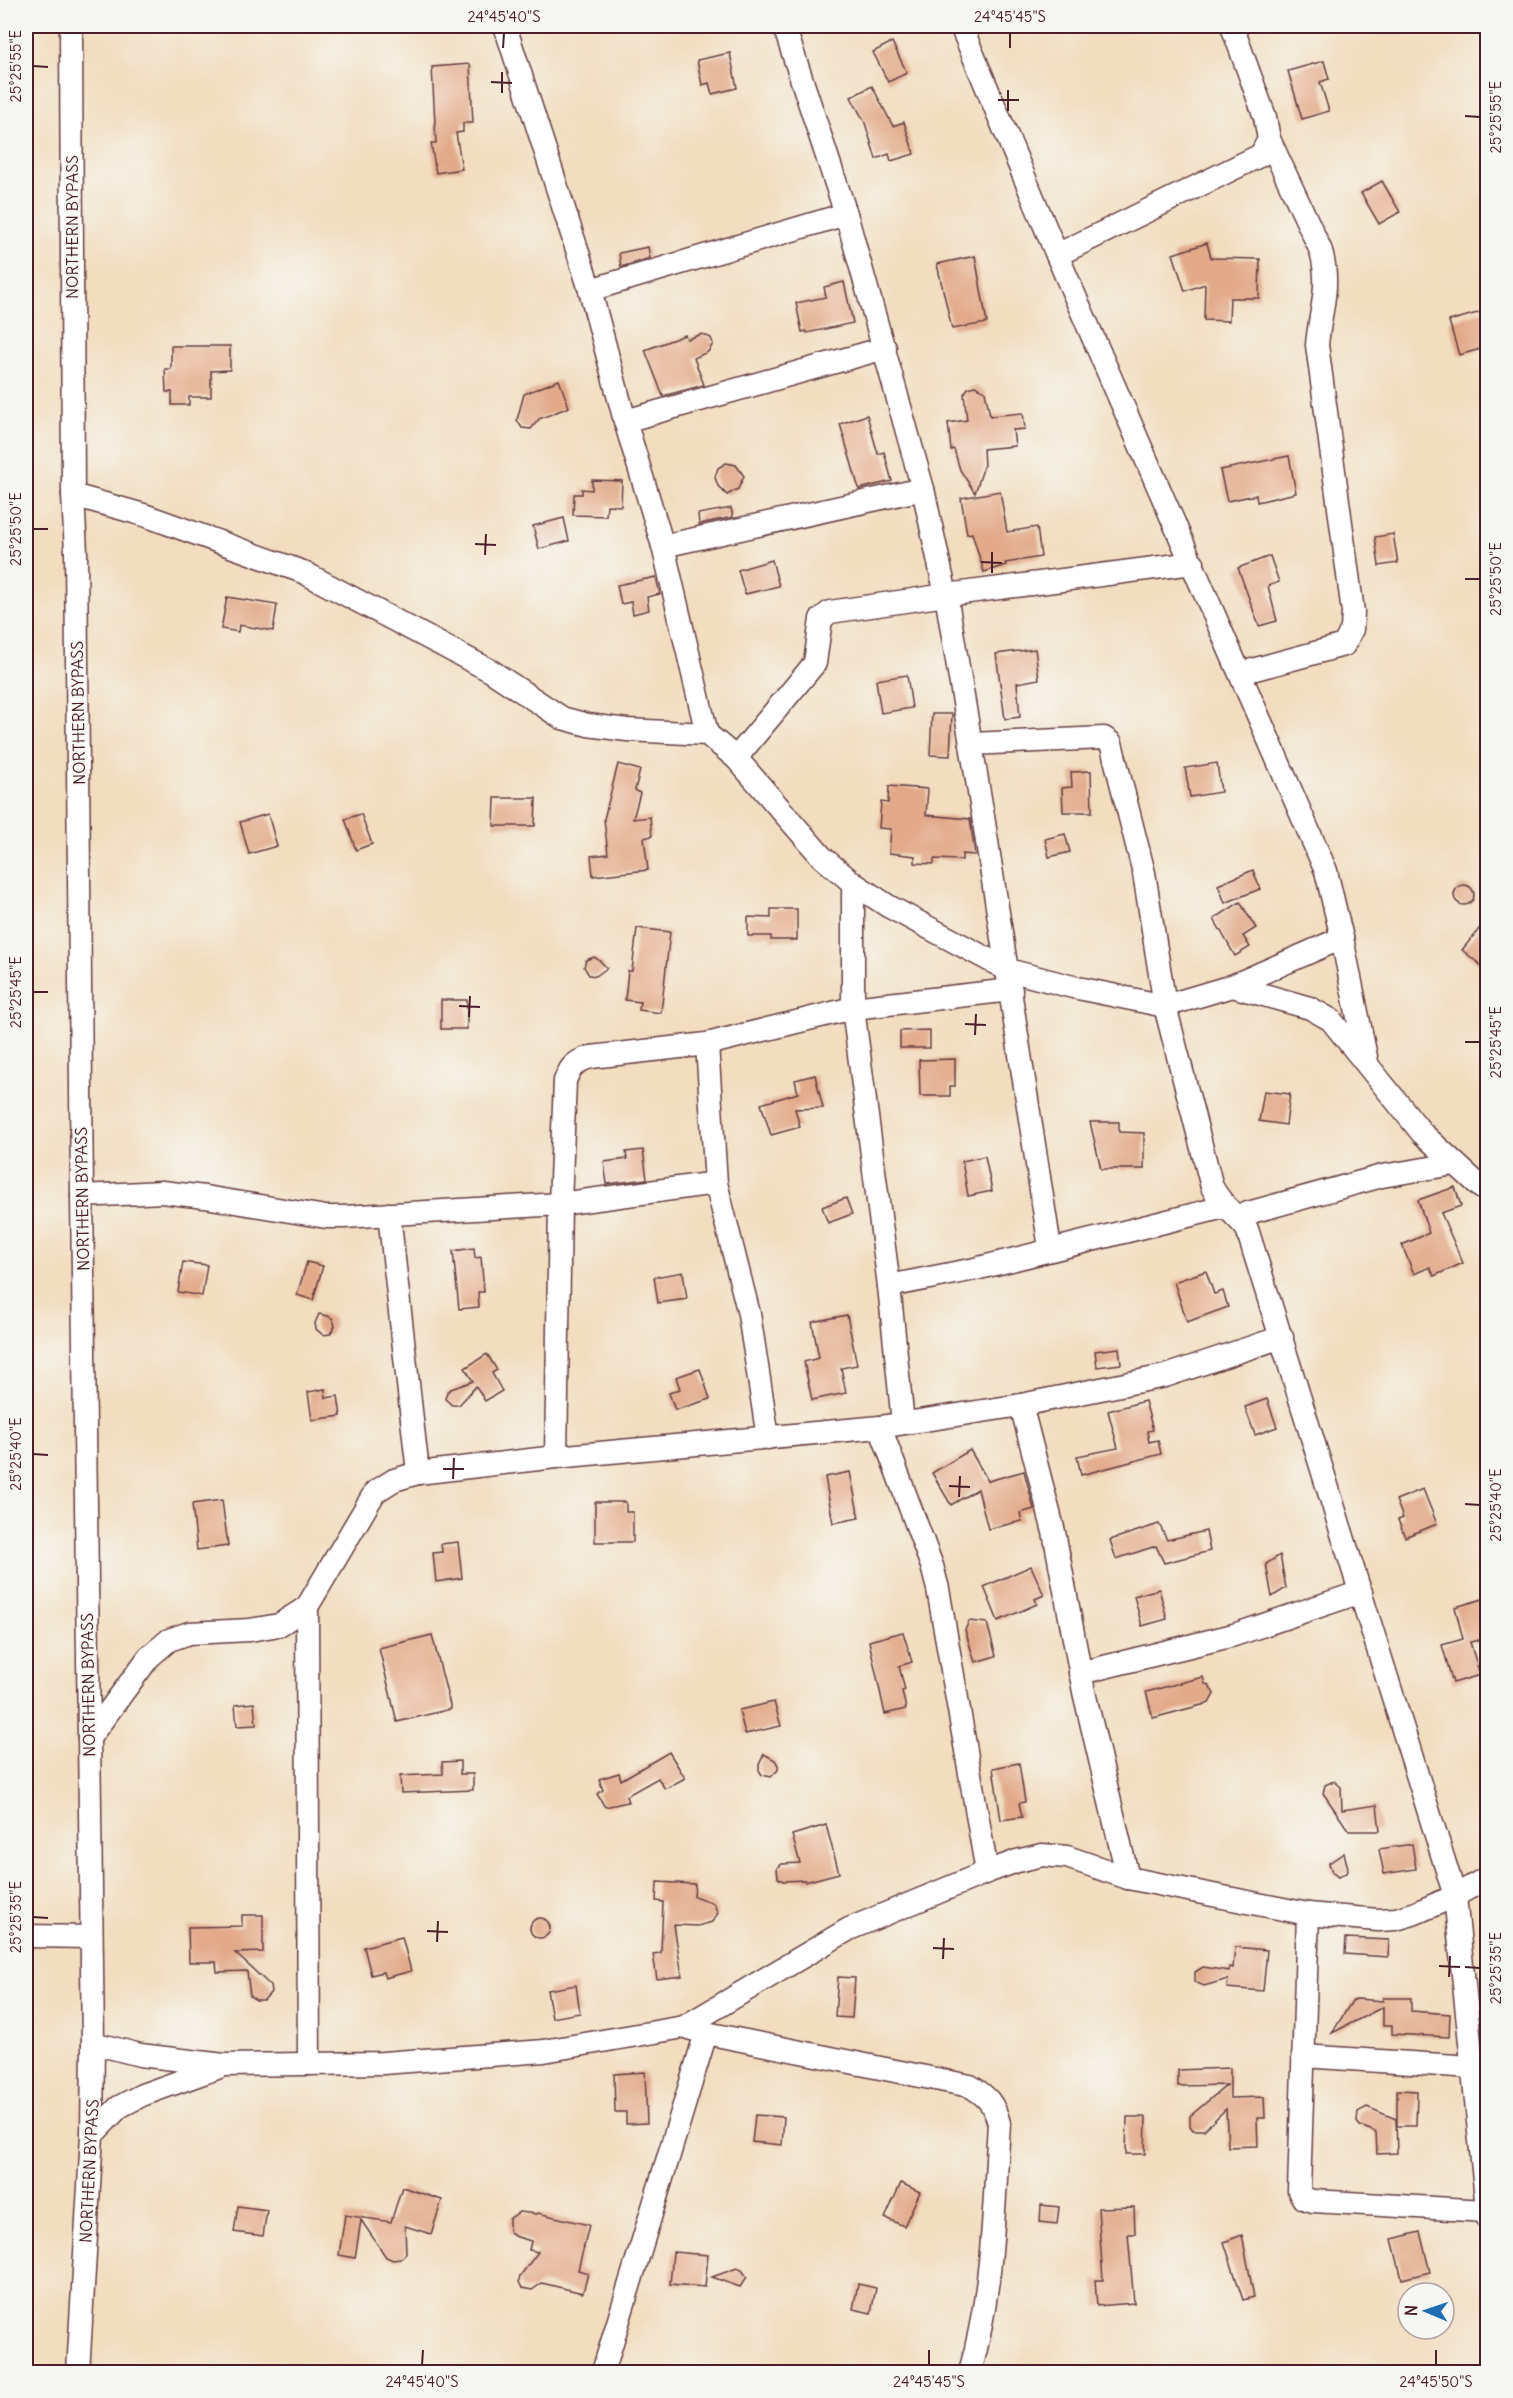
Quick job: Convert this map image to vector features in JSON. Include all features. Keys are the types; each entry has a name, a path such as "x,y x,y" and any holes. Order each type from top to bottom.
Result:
{"street":[{"name":"NORTHERN BYPASS","path":"70,26 73,495 76,552 93,2043 92,2135 78,2373"},
{"path":"505,26 590,290 625,421 663,546 707,734"},
{"path":"784,26 846,214 923,489 946,595 971,744 1010,980 1050,1248"},
{"path":"961,26 1057,255 1326,871 1368,1066"},
{"path":"1232,26 1265,117 1269,139 1321,251 1326,270 1326,295 1319,319 1317,345 1353,612 1352,629 1344,645 1241,673"},
{"path":"1057,255 1251,161 1261,155 1269,139"},
{"path":"590,290 846,214"},
{"path":"625,421 885,348"},
{"path":"663,546 923,489"},
{"path":"73,495 144,515 303,572 491,671 562,718 588,725 627,730 707,734 736,758 822,857 853,883 1010,980"},
{"path":"736,758 815,663 821,619 825,615 946,595 1193,563"},
{"path":"971,744 1104,738 1111,743 1144,873 1165,1006 1212,1187 1247,1229 1455,1896 1487,2215 1313,2201 1303,2198 1299,2191 1308,1914"},
{"path":"853,883 853,1008 889,1286 903,1423"},
{"path":"556,1457 560,1204 566,1081 569,1070 578,1061 591,1057 707,1044 853,1008 1010,980 1073,987 1165,1006 1232,986 1342,938"},
{"path":"1232,986 1310,1008 1331,1020 1422,1133 1454,1164 1488,1191"},
{"path":"707,1044 716,1183 748,1314 768,1438"},
{"path":"889,1286 975,1269 1050,1248 1231,1211 1382,1176 1454,1164"},
{"path":"82,1196 162,1192 326,1216 560,1204 716,1183"},
{"path":"389,1214 418,1473"},
{"path":"89,1738 149,1657 169,1640 189,1633 250,1630 279,1625 307,1607 375,1492 394,1480 418,1473 556,1457 880,1427 1021,1405 1165,1376 1282,1337"},
{"path":"1021,1405 1054,1532 1080,1673 1128,1878"},
{"path":"880,1427 932,1566 938,1589 987,1872"},
{"path":"1080,1673 1234,1635 1361,1592"},
{"path":"307,1607 309,2064"},
{"path":"93,2043 140,2055 224,2065 383,2063 544,2052 684,2027 849,1929 987,1872 1042,1855 1067,1857 1128,1878 1308,1914 1378,1920 1396,1919 1455,1896 1488,1877"},
{"path":"26,1936 92,1937"},
{"path":"684,2027 970,2086 985,2096 995,2108 999,2123 992,2263 982,2331 970,2373"},
{"path":"603,2373 706,2033"},
{"path":"1303,2056 1472,2067"},
{"path":"92,2135 119,2107 142,2095 224,2065"}],"building":[{"path":"892,42 907,73 888,82 873,52"},
{"path":"730,53 737,88 712,94 709,83 702,85 697,60"},
{"path":"1324,61 1329,79 1320,82 1329,111 1302,119 1288,71"},
{"path":"470,64 473,123 463,123 463,132 456,133 462,169 436,173 431,143 436,143 432,67"},
{"path":"872,86 893,126 904,122 914,154 891,161 889,154 876,159 865,123 851,97"},
{"path":"1382,181 1400,212 1379,224 1361,193"},
{"path":"1207,243 1211,258 1260,259 1259,298 1230,298 1229,321 1204,320 1205,284 1185,291 1173,254"},
{"path":"648,247 650,258 621,267 619,253"},
{"path":"975,256 987,323 952,329 937,264"},
{"path":"844,282 853,323 807,333 802,332 796,303 826,297 824,287"},
{"path":"1488,310 1488,347 1459,355 1449,321"},
{"path":"702,334 711,338 713,344 708,352 694,358 704,385 663,396 645,350 685,335 687,339"},
{"path":"171,346 230,346 230,370 211,371 211,397 189,397 189,405 172,405 172,392 166,392 165,369 171,369"},
{"path":"559,380 569,407 539,419 531,429 522,428 517,420 524,394"},
{"path":"975,386 985,391 990,416 1023,413 1025,429 1013,430 1015,446 983,449 984,466 975,493 960,470 954,449 951,450 948,423 967,420 964,394 968,388"},
{"path":"867,415 878,454 884,452 892,481 859,489 840,424"},
{"path":"1289,456 1296,493 1257,502 1256,495 1227,501 1220,470"},
{"path":"726,463 736,465 744,476 738,489 727,495 718,486 715,477 718,468"},
{"path":"592,480 622,481 621,506 607,505 606,516 573,515 574,494 582,494 582,489 592,490"},
{"path":"1000,491 1007,532 1037,527 1041,557 1005,563 1006,565 984,572 972,533 967,534 961,498"},
{"path":"731,508 733,517 699,524 698,514"},
{"path":"564,518 569,541 539,549 533,526"},
{"path":"1393,534 1398,563 1379,566 1375,537"},
{"path":"1270,556 1279,582 1268,586 1277,621 1259,626 1238,568"},
{"path":"772,560 779,586 745,594 738,570"},
{"path":"656,577 660,594 647,597 649,610 633,614 631,602 621,604 617,585"},
{"path":"227,597 277,605 273,631 239,625 238,632 221,629"},
{"path":"1035,649 1039,679 1017,683 1020,717 1005,719 996,654"},
{"path":"907,675 912,708 881,713 876,680"},
{"path":"932,714 952,714 950,756 930,755"},
{"path":"1217,763 1221,792 1190,797 1185,768"},
{"path":"618,764 640,770 635,790 640,793 633,819 650,817 652,836 644,838 648,870 593,876 591,856 608,854 604,819"},
{"path":"1091,771 1092,812 1063,812 1062,788 1072,787 1071,772"},
{"path":"889,786 928,789 926,815 970,819 975,855 962,854 962,860 934,859 934,864 915,863 915,856 889,853 891,829 879,828 881,802 888,803"},
{"path":"495,798 536,798 535,826 494,826"},
{"path":"268,814 277,846 249,854 240,822"},
{"path":"361,814 372,844 356,850 345,819"},
{"path":"1065,834 1070,852 1049,857 1045,839"},
{"path":"1253,870 1260,889 1225,903 1218,885"},
{"path":"1460,885 1468,885 1474,891 1474,899 1468,905 1460,905 1454,899 1454,891"},
{"path":"1240,902 1256,928 1243,936 1250,947 1235,956 1214,919"},
{"path":"771,909 797,909 797,940 771,940 771,936 748,936 748,917 771,918"},
{"path":"1488,918 1488,971 1462,950"},
{"path":"637,928 670,932 661,1013 639,1010 640,1002 625,1000 628,971 632,971"},
{"path":"594,957 607,968 596,976 589,975 584,967 586,960"},
{"path":"441,1000 467,1000 467,1029 441,1029"},
{"path":"930,1030 930,1048 900,1048 900,1031"},
{"path":"955,1059 955,1086 950,1086 950,1096 920,1096 919,1060"},
{"path":"815,1075 823,1108 795,1109 800,1127 771,1135 761,1104 798,1093 795,1080"},
{"path":"1264,1091 1290,1094 1286,1125 1259,1121"},
{"path":"1090,1122 1119,1122 1119,1132 1144,1133 1144,1169 1101,1169"},
{"path":"643,1150 647,1179 607,1184 604,1162 627,1159 626,1152"},
{"path":"985,1156 992,1191 968,1196 962,1161"},
{"path":"1455,1187 1461,1206 1441,1213 1463,1263 1434,1276 1430,1267 1414,1274 1402,1245 1429,1233 1418,1200"},
{"path":"846,1198 852,1214 828,1223 822,1207"},
{"path":"474,1248 475,1258 481,1257 484,1292 478,1292 479,1307 459,1309 453,1251"},
{"path":"183,1262 207,1265 202,1296 178,1292"},
{"path":"307,1262 323,1266 313,1300 297,1295"},
{"path":"1206,1271 1214,1294 1223,1291 1228,1307 1187,1322 1174,1282"},
{"path":"683,1272 687,1299 658,1303 654,1277"},
{"path":"319,1314 333,1319 335,1326 330,1334 323,1335 316,1329 315,1323"},
{"path":"847,1315 857,1365 841,1368 846,1393 812,1400 804,1362 819,1358 812,1322"},
{"path":"1119,1348 1121,1364 1097,1367 1095,1351"},
{"path":"487,1354 497,1370 492,1373 502,1391 485,1401 476,1386 459,1405 452,1405 445,1399 447,1392 473,1381 465,1368"},
{"path":"700,1369 710,1399 675,1410 669,1393 680,1389 676,1377"},
{"path":"325,1389 326,1398 338,1396 341,1416 312,1420 308,1392"},
{"path":"1267,1399 1277,1427 1255,1435 1245,1407"},
{"path":"1145,1401 1153,1430 1147,1431 1149,1442 1158,1440 1161,1454 1081,1475 1077,1456 1118,1448 1108,1411"},
{"path":"970,1450 988,1481 1024,1471 1034,1509 1020,1513 1022,1521 988,1529 978,1489 951,1505 932,1473"},
{"path":"850,1472 859,1518 833,1523 825,1477"},
{"path":"1423,1489 1437,1524 1405,1537 1398,1520 1403,1518 1396,1500"},
{"path":"222,1500 228,1546 197,1550 192,1504"},
{"path":"595,1502 626,1502 626,1512 633,1512 633,1542 595,1542"},
{"path":"1159,1524 1167,1540 1206,1531 1210,1551 1164,1563 1156,1546 1116,1559 1110,1540"},
{"path":"458,1542 462,1578 436,1582 433,1553 442,1552 441,1544"},
{"path":"1280,1555 1286,1588 1272,1597 1266,1564"},
{"path":"1031,1566 1044,1595 1035,1599 1037,1604 998,1621 984,1587"},
{"path":"1159,1589 1167,1619 1142,1626 1134,1596"},
{"path":"1483,1599 1488,1618 1488,1638 1470,1642 1480,1675 1453,1683 1442,1645 1463,1639 1455,1607"},
{"path":"969,1621 987,1623 996,1656 975,1662 965,1630"},
{"path":"903,1632 912,1662 899,1666 905,1690 902,1691 906,1709 885,1714 869,1641"},
{"path":"432,1635 451,1709 397,1722 379,1648"},
{"path":"1203,1677 1205,1684 1209,1685 1214,1694 1209,1703 1153,1718 1146,1692"},
{"path":"774,1702 781,1726 745,1734 739,1710"},
{"path":"254,1703 256,1725 237,1726 235,1705"},
{"path":"669,1752 685,1778 665,1789 658,1778 626,1796 628,1802 605,1807 597,1794 603,1790 599,1779 619,1773 621,1780"},
{"path":"764,1754 775,1760 778,1765 778,1770 771,1777 762,1775 759,1770"},
{"path":"460,1761 460,1774 473,1774 473,1790 401,1793 400,1776 443,1774 442,1762"},
{"path":"1019,1763 1025,1802 1019,1803 1022,1817 1001,1820 993,1768"},
{"path":"1334,1781 1341,1787 1342,1810 1377,1805 1380,1831 1349,1831 1323,1793 1325,1785"},
{"path":"826,1825 839,1873 805,1882 805,1880 783,1881 778,1878 777,1868 782,1864 800,1863 792,1835"},
{"path":"1412,1844 1416,1869 1384,1874 1379,1849"},
{"path":"1344,1853 1348,1868 1346,1873 1338,1877 1332,1872 1329,1863"},
{"path":"657,1882 695,1884 694,1896 713,1903 718,1913 712,1922 698,1926 674,1925 682,1976 657,1979 653,1954 661,1953 663,1902 656,1901"},
{"path":"242,1915 263,1915 263,1952 235,1953 270,1985 271,1992 264,2000 256,2000 250,1996 247,1971 217,1972 216,1962 189,1962 188,1927 242,1926"},
{"path":"540,1918 547,1921 550,1928 547,1935 540,1938 533,1935 530,1928 533,1921"},
{"path":"402,1937 411,1971 385,1978 383,1972 371,1975 364,1947"},
{"path":"1346,1938 1389,1940 1388,1957 1345,1954"},
{"path":"1235,1947 1267,1950 1263,1991 1227,1988 1228,1979 1204,1986 1195,1982 1195,1972 1203,1967 1229,1971 1229,1967 1233,1968"},
{"path":"838,1977 855,1978 852,2018 835,2017"},
{"path":"576,1985 580,2013 552,2018 547,1990"},
{"path":"1383,1998 1411,1998 1411,2011 1450,2014 1449,2037 1392,2034 1392,2025 1383,2025 1383,2007 1332,2033 1352,2001 1357,1999 1383,2001"},
{"path":"1230,2068 1230,2098 1264,2097 1265,2118 1257,2118 1258,2146 1228,2147 1226,2109 1204,2130 1193,2130 1190,2126 1190,2116 1227,2085 1178,2086 1178,2070"},
{"path":"645,2072 647,2123 626,2124 626,2112 615,2112 614,2074"},
{"path":"1397,2090 1417,2091 1416,2126 1397,2126"},
{"path":"1367,2107 1396,2119 1397,2153 1377,2154 1376,2132 1360,2126 1357,2122 1358,2112"},
{"path":"755,2115 784,2117 782,2145 752,2142"},
{"path":"1127,2117 1146,2117 1145,2154 1126,2154"},
{"path":"901,2183 920,2192 904,2226 885,2218"},
{"path":"402,2187 442,2200 431,2234 405,2226 406,2254 400,2259 393,2260 386,2257 361,2220 355,2258 339,2255 345,2215 391,2222"},
{"path":"1041,2205 1059,2207 1057,2224 1040,2222"},
{"path":"238,2206 267,2210 263,2236 234,2232"},
{"path":"1134,2207 1135,2234 1128,2234 1134,2303 1097,2306 1095,2280 1103,2280 1098,2208"},
{"path":"519,2212 538,2213 589,2225 578,2270 588,2273 583,2293 542,2283 532,2290 522,2288 519,2282 520,2276 538,2252 529,2250 531,2241 514,2236 509,2231 509,2219"},
{"path":"1420,2232 1430,2272 1402,2279 1392,2239"},
{"path":"1242,2235 1254,2297 1243,2300 1224,2242"},
{"path":"673,2252 708,2255 705,2287 670,2284"},
{"path":"737,2268 742,2270 747,2277 740,2287 712,2277"},
{"path":"858,2284 876,2288 871,2313 853,2309"}]}
